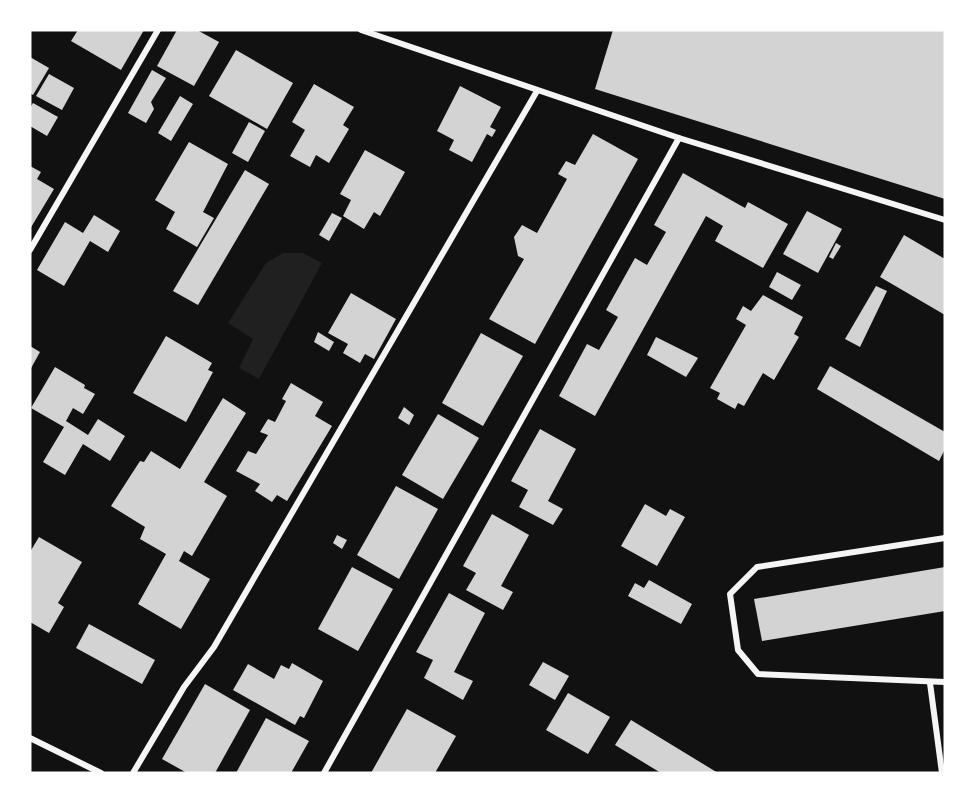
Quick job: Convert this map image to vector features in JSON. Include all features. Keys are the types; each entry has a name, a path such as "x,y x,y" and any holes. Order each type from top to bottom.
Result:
{"street":[{"path":"30,250 158,30"},
{"path":"361,30 679,138 945,220"},
{"path":"133,773 184,687 214,646 537,91"},
{"path":"324,773 679,138"},
{"path":"945,538 757,567 730,594 738,650 758,674 945,682"},
{"path":"930,683 942,773"},
{"path":"30,738 101,773"}],"shaded area":[{"path":"283,253 303,253 322,263 259,379 239,368 253,339 228,323 266,263"}],"building":[{"path":"78,30 144,30 121,70 71,41"},
{"path":"177,30 197,30 219,42 194,86 157,66"},
{"path":"613,30 945,30 945,199 595,89"},
{"path":"236,50 293,83 267,129 209,96"},
{"path":"30,57 49,68 33,95 30,93"},
{"path":"152,70 166,78 151,102 154,109 146,123 128,113"},
{"path":"49,74 74,88 62,110 36,96"},
{"path":"314,84 354,107 343,125 349,129 329,163 316,155 310,167 290,156 305,130 292,122"},
{"path":"460,86 501,107 490,127 496,130 492,137 487,134 472,162 449,150 454,140 437,131"},
{"path":"180,96 193,104 171,141 158,133"},
{"path":"33,103 58,117 47,136 30,126 30,108"},
{"path":"249,122 265,131 248,162 232,153"},
{"path":"593,134 638,159 535,344 489,319 524,259 518,256 514,237 522,225 537,233 567,179 558,174 566,161 575,165"},
{"path":"189,142 228,164 203,212 214,218 197,247 166,229 175,212 155,200"},
{"path":"365,150 405,172 380,216 374,212 364,229 343,216 351,200 340,194"},
{"path":"30,166 41,172 37,179 54,189 30,229"},
{"path":"245,170 269,184 198,305 173,291"},
{"path":"683,173 745,208 748,202 788,224 763,268 715,241 723,226 706,216 595,416 559,396 587,344 599,350 618,317 606,310 635,258 647,265 666,232 654,225"},
{"path":"807,211 842,229 818,273 783,254"},
{"path":"332,213 342,218 329,241 319,235"},
{"path":"94,215 120,231 108,252 90,241 64,286 37,270 65,222 83,233"},
{"path":"904,235 945,259 945,315 880,277"},
{"path":"836,243 841,246 833,259 829,257"},
{"path":"777,272 801,285 792,300 769,287"},
{"path":"876,286 887,291 860,347 845,339"},
{"path":"351,293 396,319 374,359 365,354 360,363 343,353 348,344 328,333"},
{"path":"763,295 803,317 794,334 799,337 774,380 763,373 744,406 738,403 735,409 717,399 720,393 710,388 746,325 736,319 743,306 751,311"},
{"path":"318,332 334,342 329,351 314,342"},
{"path":"481,333 523,356 483,426 442,403"},
{"path":"166,336 212,363 208,370 213,372 186,422 133,393"},
{"path":"656,337 698,358 686,377 647,355"},
{"path":"30,346 40,352 30,370"},
{"path":"830,366 945,432 945,449 939,461 817,389"},
{"path":"55,367 85,385 84,388 95,394 83,414 73,408 66,421 88,435 98,419 125,436 110,461 83,444 65,475 43,462 64,427 31,408"},
{"path":"291,383 323,402 315,416 332,426 287,501 277,495 272,502 255,491 260,484 236,471 248,451 256,454 268,435 260,432 268,419 275,422 286,401 282,399"},
{"path":"223,398 246,413 204,482 227,496 192,556 184,551 179,561 210,579 181,629 138,604 166,554 140,539 145,527 111,506 140,461 144,462 151,451 180,469"},
{"path":"404,407 414,415 409,425 398,418"},
{"path":"438,414 479,438 443,499 402,475"},
{"path":"540,429 576,449 548,501 563,509 553,525 519,507 528,490 511,481"},
{"path":"396,486 438,509 399,579 357,555"},
{"path":"645,504 666,516 670,509 685,517 657,566 621,546"},
{"path":"492,514 529,535 501,586 513,592 503,610 466,590 476,573 463,566"},
{"path":"337,535 347,540 342,549 333,543"},
{"path":"39,537 82,562 58,603 64,607 49,633 30,622 30,552"},
{"path":"352,567 393,589 358,651 318,629"},
{"path":"945,567 945,611 762,641 754,599"},
{"path":"649,580 692,604 681,624 628,596 635,583 644,588"},
{"path":"449,593 485,613 454,672 473,681 463,700 424,678 433,660 416,652"},
{"path":"89,624 155,660 142,684 76,648"},
{"path":"543,662 569,676 555,700 529,685"},
{"path":"292,663 323,681 304,718 300,716 295,725 233,690 248,664 274,679 281,665 289,669"},
{"path":"205,684 250,710 215,773 187,773 162,759"},
{"path":"568,693 610,717 588,754 546,730"},
{"path":"407,709 456,736 435,773 371,773"},
{"path":"266,718 309,741 291,773 236,773"},
{"path":"631,720 718,773 661,773 615,745"}]}
